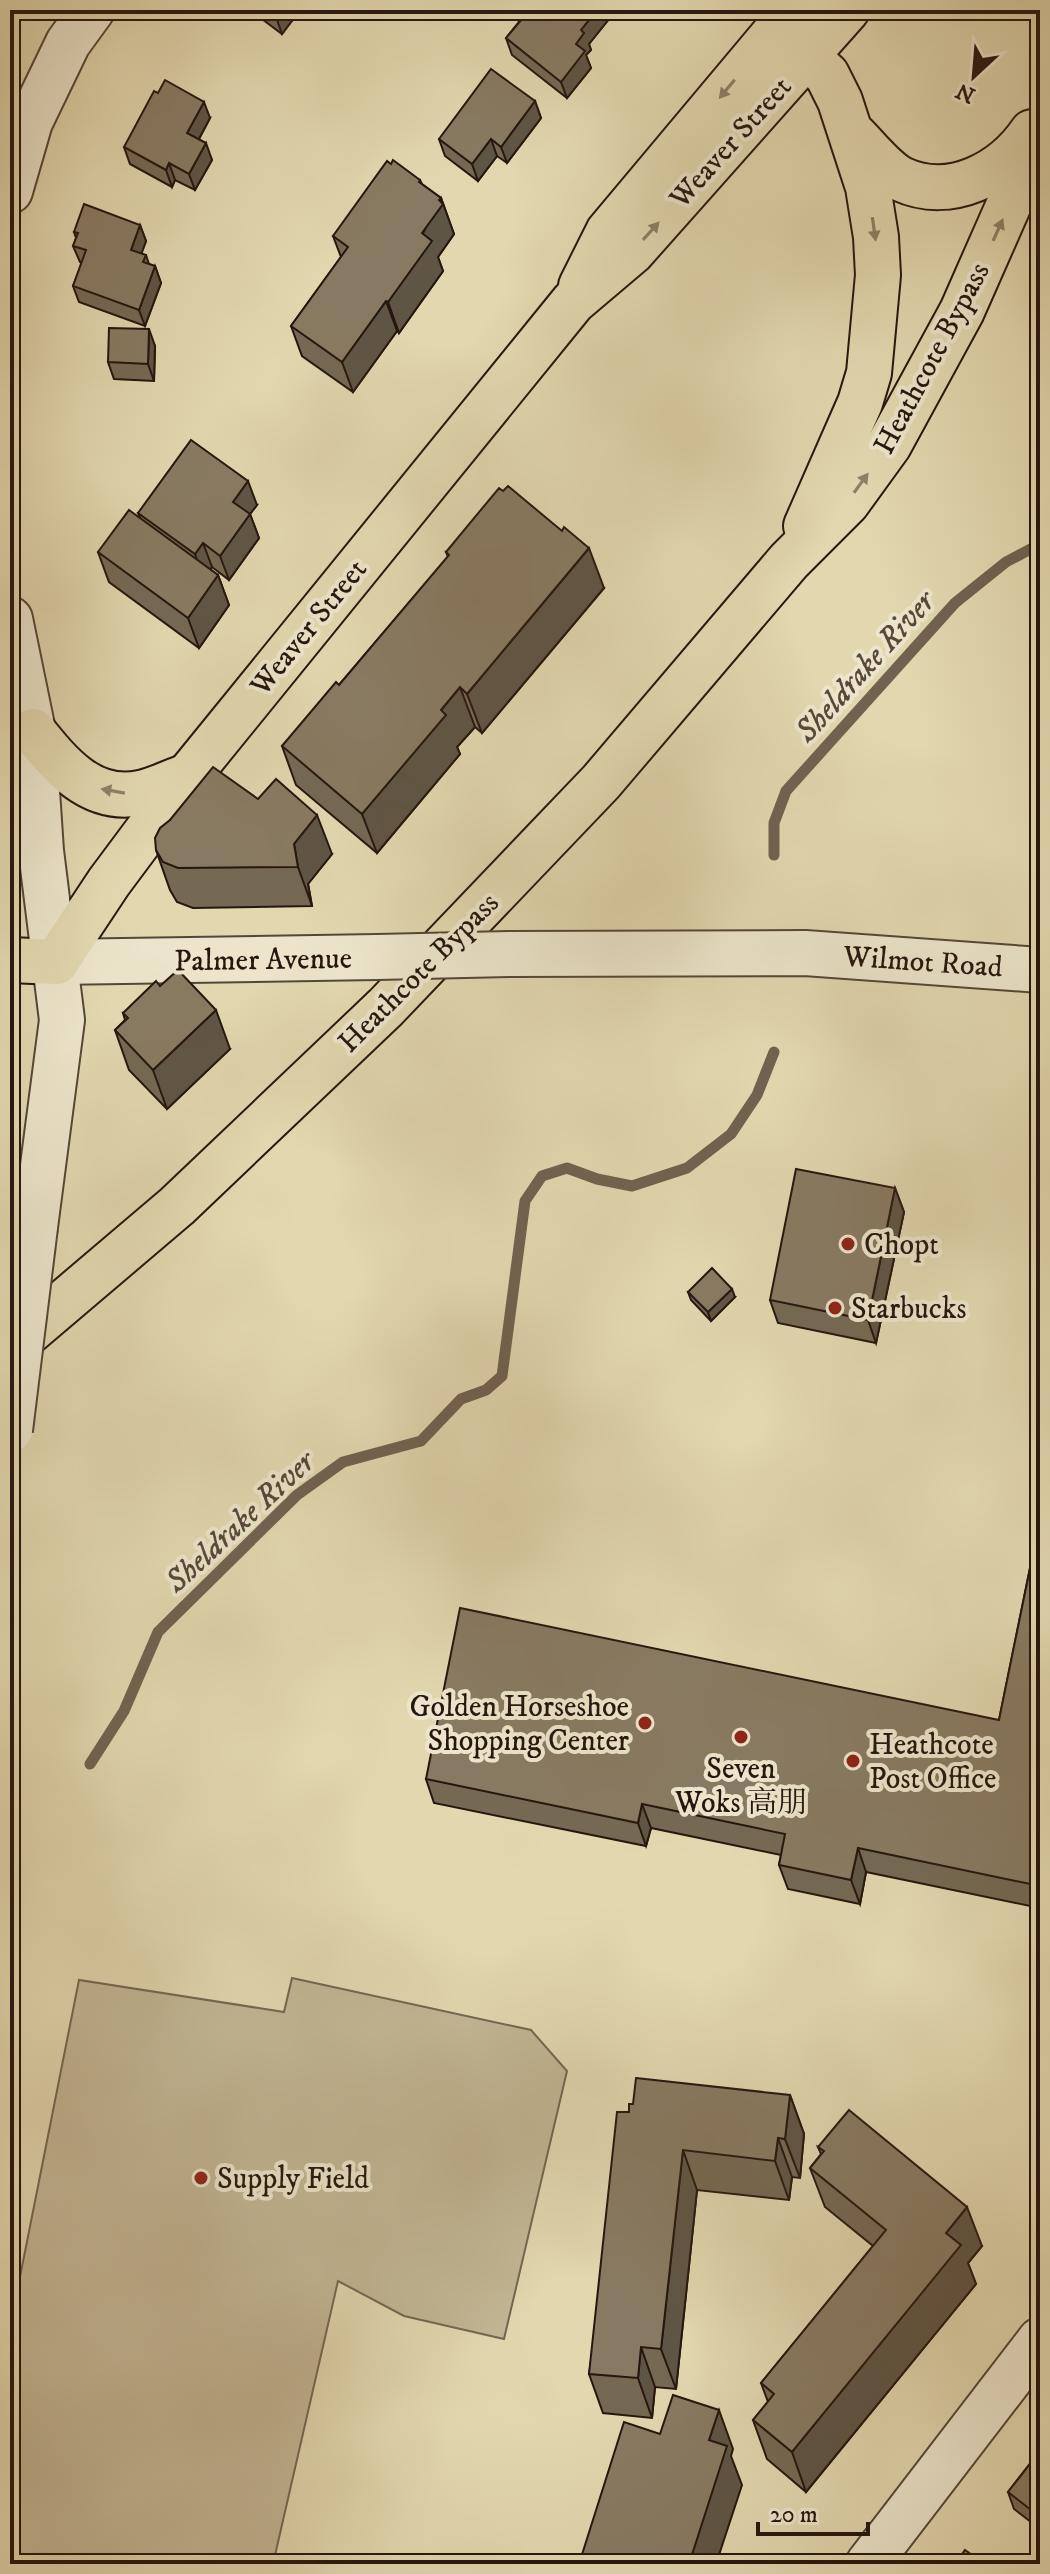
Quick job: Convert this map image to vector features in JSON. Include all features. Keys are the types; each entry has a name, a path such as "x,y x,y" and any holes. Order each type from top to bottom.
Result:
{"main road":[{"name":"Weaver Street","path":"56,962 109,882 188,776 573,302 632,252 793,32 847,10"},
{"name":"Heathcote Bypass","path":"789,561 860,403 869,373 878,275 868,187 840,101 827,75 793,32"},
{"path":"850,132 899,178 924,186 955,185 980,179 1004,165 1024,145 1040,121"},
{"name":"Heathcote Bypass","path":"10,1348 177,1206 386,1007 601,782 789,561 847,503 889,445 962,311 1040,134"},
{"path":"33,731 71,775 113,795 141,793 188,776"},
{"name":"Palmer Avenue","path":"10,960 56,962"}],"street":[{"path":"10,191 30,122 68,43 92,10"},
{"path":"10,619 33,731 41,851 62,1020 10,1430"},
{"name":"Palmer Avenue","path":"56,962 509,954 805,953"},
{"name":"Wilmot Road","path":"805,953 1040,970"},
{"path":"868,2564 1040,2340"}],"shaded area":[{"name":"Supply Field","path":"292,1978 531,2030 567,2071 504,2339 404,2316 338,2281 273,2564 10,2564 10,2327 79,1980 284,2012"}],"building":[{"path":"266,10 281,10 276,17"},
{"path":"519,10 597,10 581,30 584,33 576,44 585,51 561,82 506,38 522,19 516,14"},
{"path":"491,69 535,101 501,147 491,139 472,164 439,139"},
{"path":"165,80 204,102 187,133 206,143 189,174 169,163 166,170 124,147 154,91 158,93"},
{"path":"393,160 441,198 439,200 443,204 422,233 432,241 342,362 291,326 348,247 333,236 387,161 391,164"},
{"path":"84,204 140,225 131,250 146,255 143,262 155,266 139,310 73,286 86,250 73,246 78,233 74,232"},
{"path":"109,328 149,329 148,364 108,362"},
{"path":"191,440 248,481 233,502 250,514 220,556 203,543 195,554 138,513"},
{"path":"508,486 562,531 564,527 589,548 467,694 460,687 441,710 446,715 362,814 282,746 336,682 339,685 449,555 446,552 499,488 503,491"},
{"path":"129,510 218,575 188,618 98,552"},
{"path":"213,767 258,799 276,779 317,815 294,844 298,867 178,868 163,862 156,850 155,838 160,828"},
{"path":"178,970 216,1010 153,1070 115,1030 128,1018 123,1013 156,981 160,986"},
{"path":"796,1169 895,1188 868,1320 770,1300"},
{"path":"712,1268 732,1289 708,1312 688,1292"},
{"path":"1040,1519 1040,1886 858,1848 851,1880 779,1865 785,1834 642,1804 638,1823 426,1779 460,1608 999,1720"},
{"path":"636,2078 790,2095 785,2139 778,2138 775,2161 683,2150 661,2349 641,2347 638,2378 589,2374 617,2112 629,2112"},
{"path":"849,2110 967,2207 946,2233 961,2245 792,2452 753,2420 774,2394 761,2383 886,2230 810,2168 824,2151 818,2147"},
{"path":"673,2395 719,2410 709,2440 727,2446 689,2564 579,2564 624,2422 660,2434"},
{"path":"1040,2451 1040,2517 1008,2492"},
{"path":"965,2550 985,2564 955,2564"}],"waterway":[{"name":"Sheldrake River","path":"774,855 774,823 786,791 955,603 1006,562 1040,544"},
{"name":"Sheldrake River","path":"90,1764 124,1711 158,1632 297,1495 343,1462 421,1441 461,1399 486,1390 502,1376 525,1201 542,1176 567,1168 597,1179 632,1186 687,1168 731,1134 757,1095 774,1052"}],"place":[{"name":"Chopt","path":"848,1244"},
{"name":"Starbucks","path":"835,1308"},
{"name":"Golden Horseshoe Shopping Center","path":"645,1723"},
{"name":"Seven Woks 高朋","path":"741,1737"},
{"name":"Heathcote Post Office","path":"853,1761"},
{"name":"Supply Field","path":"201,2178"}]}
